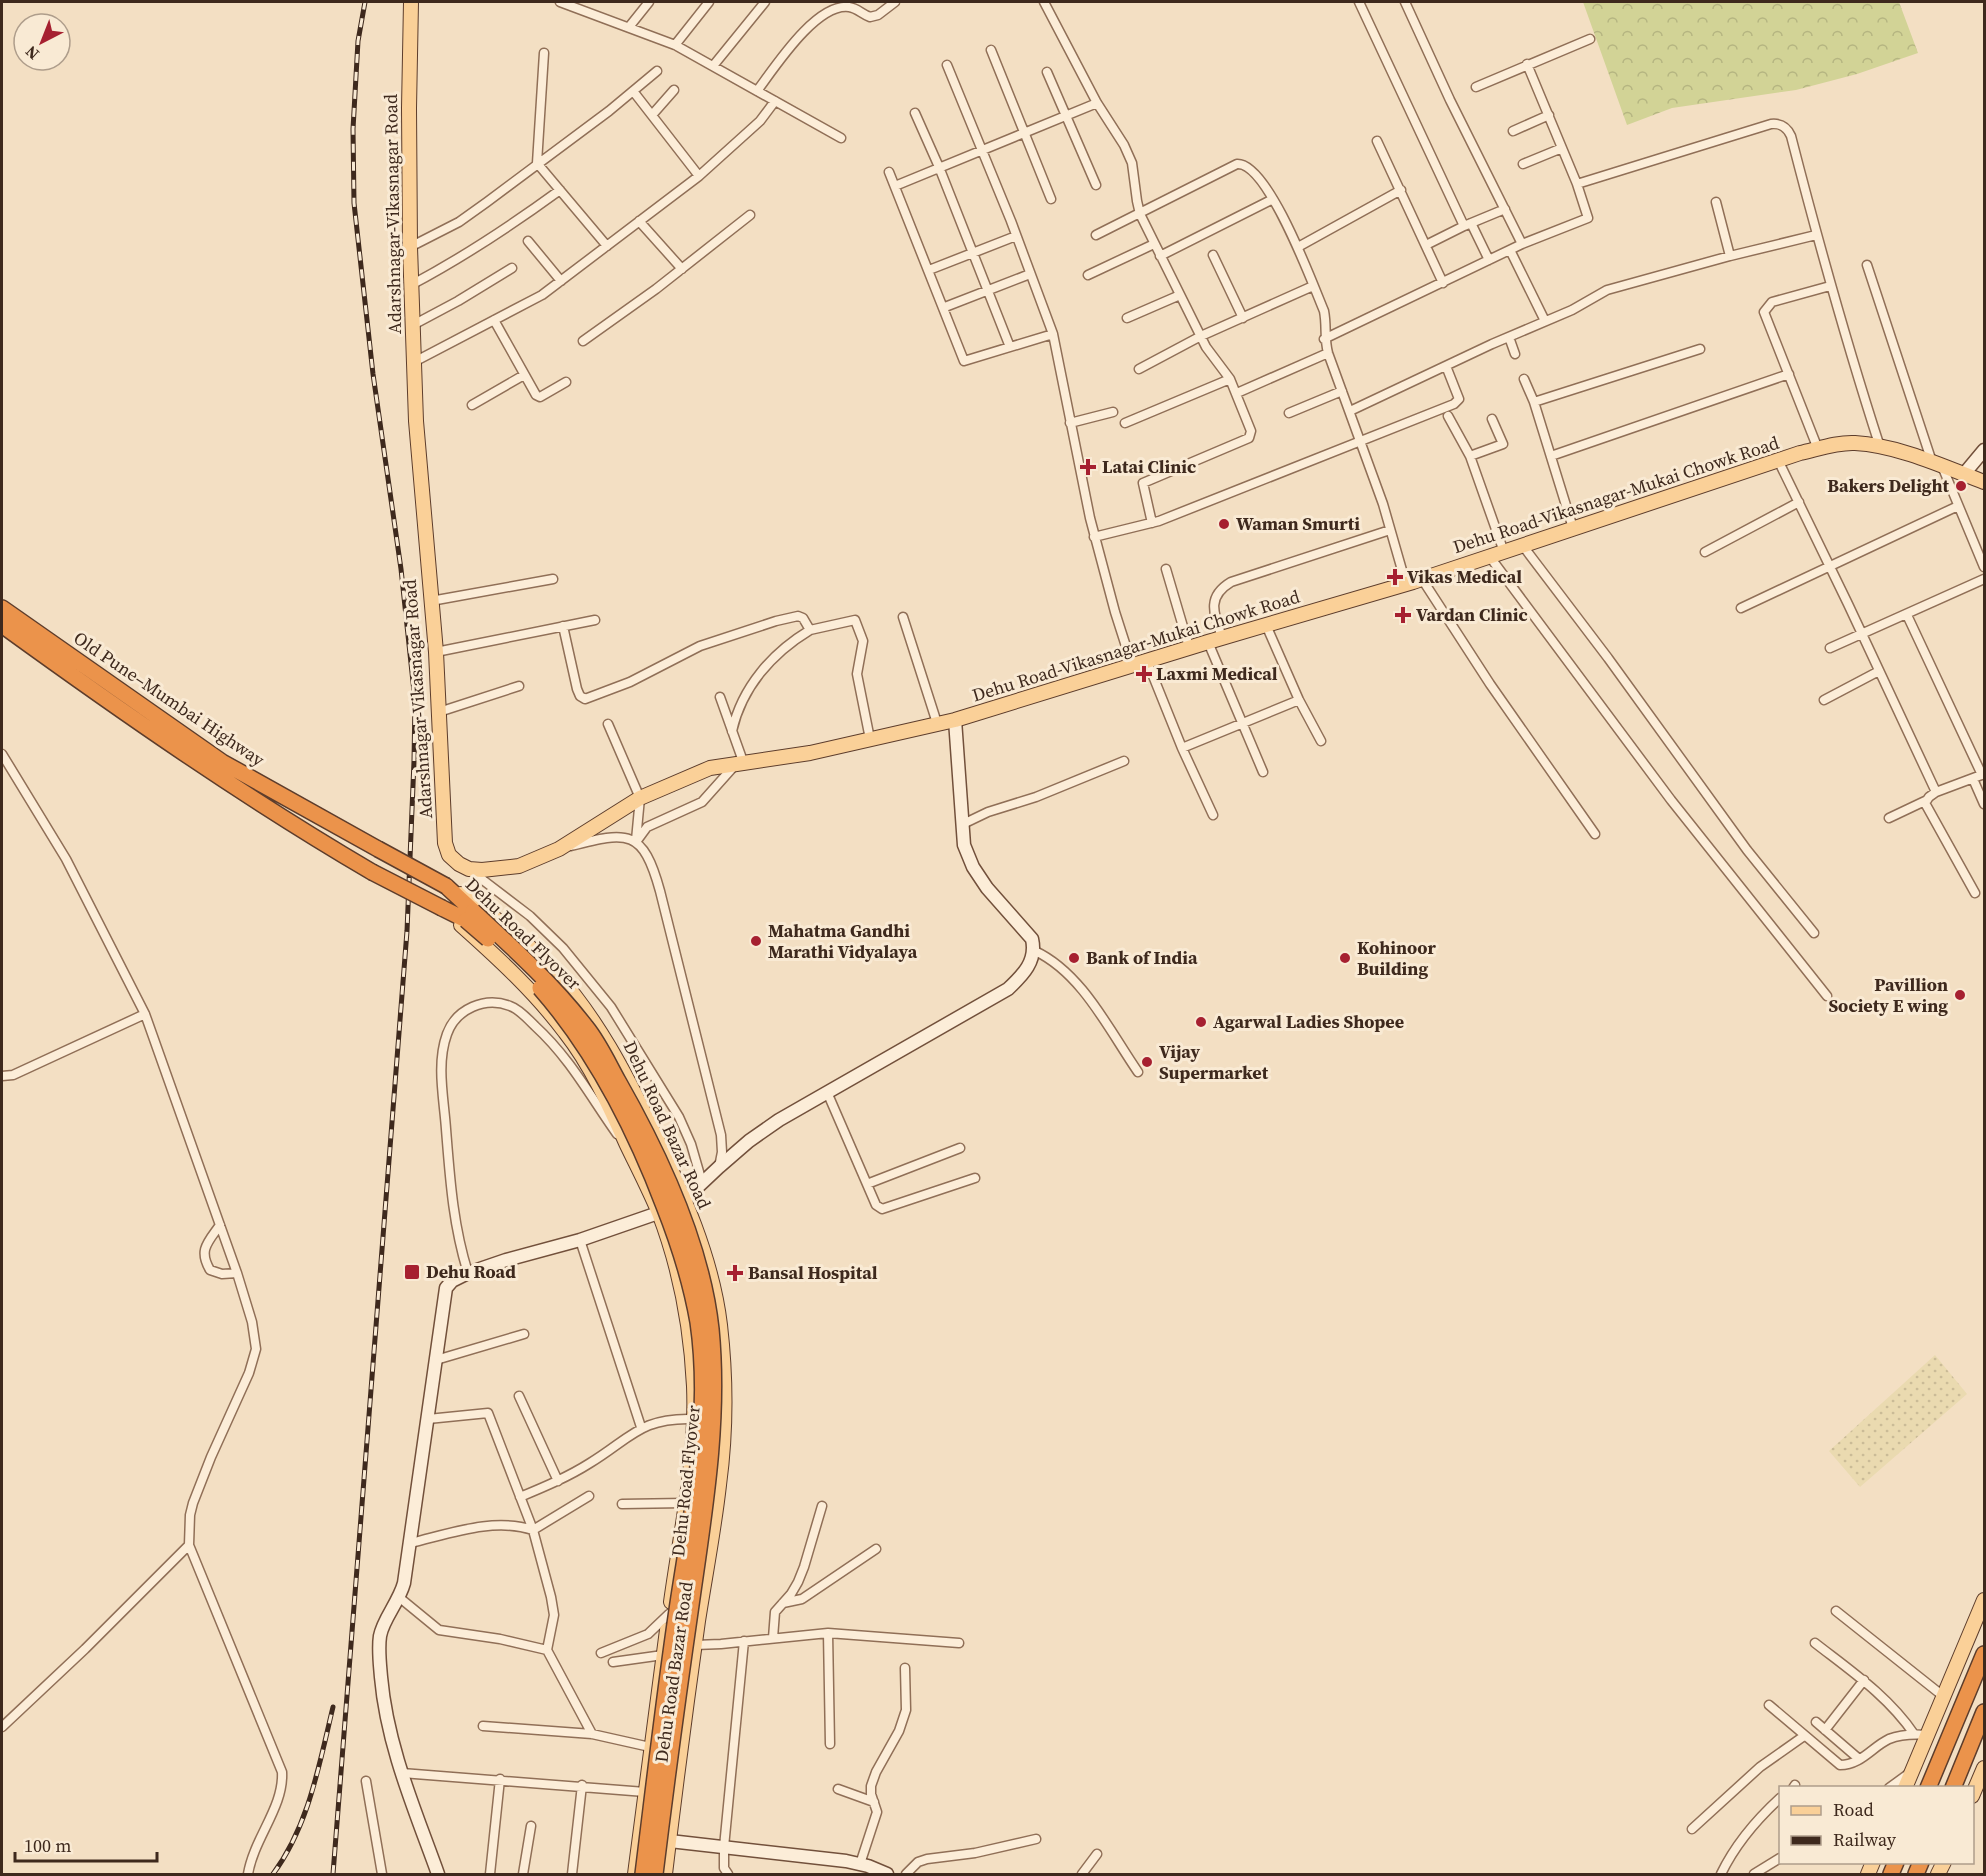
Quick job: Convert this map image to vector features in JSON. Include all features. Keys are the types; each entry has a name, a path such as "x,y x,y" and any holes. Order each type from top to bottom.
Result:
{"highway":[{"name":"Old Pune–Mumbai Highway","path":"2,608 222,762 446,886"},
{"name":"Old Pune–Mumbai Highway","path":"2,625 205,768 372,872"},
{"name":"Dehu Road Flyover","path":"372,872 442,908 470,915 544,978 589,1030 633,1107 656,1153 690,1240 704,1289 715,1395 713,1436 709,1478 675,1707 655,1875"},
{"name":"Dehu Road Flyover","path":"446,886 470,915 530,976 577,1034 610,1087 638,1141 688,1272 698,1324 701,1373 701,1422 697,1477 663,1704 644,1875"},
{"path":"1929,1786 1984,1654"},
{"path":"1954,1786 1984,1712"}],"main road":[{"name":"Adarshnagar-Vikasnagar Road","path":"411,2 410,247 417,431 436,652 445,843 449,855 469,869"},
{"name":"Dehu Road-Vikasnagar-Mukai Chowk Road","path":"955,720 1189,647 1422,579 1778,460 1818,449 1854,443 1880,447 1937,464 1984,482"},
{"path":"469,869 491,870 519,866 559,849 640,798 710,768 810,753 955,720"},
{"name":"Dehu Road Bazar Road","path":"446,886 471,899 529,946 554,971 590,1014 623,1068 685,1199 714,1291 720,1325 723,1374 724,1420 720,1484 695,1645 665,1875"},
{"name":"Dehu Road Bazar Road","path":"442,908 534,994 566,1033 605,1096 658,1213 676,1265 686,1306 693,1378 692,1455 634,1875"},
{"path":"1906,1786 1921,1735 1943,1696 1984,1600"},
{"path":"1974,1791 1984,1768"}],"street":[{"path":"560,2 675,45 841,138"},
{"path":"585,10 591,2"},
{"path":"630,27 649,2"},
{"path":"675,45 709,2"},
{"path":"713,66 765,2"},
{"path":"877,2 884,10"},
{"path":"757,91 803,32 830,11 840,7 852,7 870,17 895,2"},
{"path":"1359,2 1468,224 1489,260"},
{"path":"1405,2 1454,108 1522,244"},
{"path":"1046,5 1097,103 1124,145 1132,163 1140,214 1209,352 1230,378 1251,431 1249,438 1143,483 1152,523"},
{"path":"1476,87 1590,39"},
{"path":"991,50 1051,199"},
{"path":"544,53 537,163 607,246"},
{"path":"1324,339 1522,244 1588,218 1577,184 1527,64"},
{"path":"947,65 1053,334 1094,537 1132,665"},
{"path":"410,247 459,222 657,71"},
{"path":"1047,72 1096,185"},
{"path":"652,115 674,90"},
{"path":"633,91 699,176"},
{"path":"414,362 542,295 699,176 760,121 775,101"},
{"path":"895,186 1097,103"},
{"path":"915,113 939,167 1010,347"},
{"path":"1514,131 1549,116"},
{"path":"1577,184 1778,123 1788,130 1830,286 1880,447"},
{"path":"1377,141 1443,283"},
{"path":"1523,164 1562,148"},
{"path":"1096,235 1237,164 1249,167 1273,199 1298,247 1324,311 1326,321 1324,339 1328,353 1383,504 1406,584"},
{"path":"889,172 945,307 964,360 1053,334"},
{"path":"411,285 472,251 560,190"},
{"path":"1298,247 1401,190"},
{"path":"1160,256 1273,199"},
{"path":"1716,202 1730,256"},
{"path":"1426,245 1505,209"},
{"path":"583,340 682,269 750,215"},
{"path":"639,221 682,269"},
{"path":"1350,411 1581,306 1607,290 1816,234"},
{"path":"929,270 1016,236"},
{"path":"528,241 561,280"},
{"path":"1088,275 1154,244"},
{"path":"1510,250 1545,321"},
{"path":"1213,255 1243,318"},
{"path":"1867,265 1937,464 1984,567"},
{"path":"413,325 512,268"},
{"path":"945,307 1030,274"},
{"path":"1139,369 1201,336 1313,286"},
{"path":"1818,449 1764,312 1772,302 1830,286"},
{"path":"1127,318 1180,295"},
{"path":"494,320 524,375 540,397 566,382"},
{"path":"1509,337 1515,354"},
{"path":"1534,402 1700,349"},
{"path":"1237,393 1328,353"},
{"path":"1094,537 1152,523 1457,402 1458,395 1446,366"},
{"path":"1551,456 1789,374"},
{"path":"472,405 524,375"},
{"path":"1125,423 1230,378"},
{"path":"1524,379 1534,402 1573,528"},
{"path":"1289,413 1342,391"},
{"path":"1070,423 1113,412"},
{"path":"1448,416 1470,456 1503,552"},
{"path":"1470,456 1503,444 1492,419"},
{"path":"1964,474 1984,450"},
{"path":"1778,460 1830,565 1936,792"},
{"path":"1704,552 1799,502"},
{"path":"1741,608 1958,506"},
{"path":"1222,638 1214,615 1214,601 1221,589 1231,582 1390,530"},
{"path":"1523,546 1608,658 1740,842 1814,933"},
{"path":"1490,556 1671,800 1827,996"},
{"path":"1166,569 1189,647"},
{"path":"431,601 553,579"},
{"path":"1422,579 1490,684 1594,834"},
{"path":"1830,648 1984,579"},
{"path":"1907,615 1980,776 1984,804"},
{"path":"564,626 577,689 580,696 585,699 630,682 700,646 776,621 798,616 803,618 810,630"},
{"path":"903,617 937,723"},
{"path":"436,652 596,620"},
{"path":"732,731 736,715 752,683 774,657 810,630 855,620 863,641 857,674 870,739"},
{"path":"1266,625 1299,700 1321,741"},
{"path":"1208,642 1263,772"},
{"path":"1147,661 1182,748 1213,815"},
{"path":"1824,700 1879,671"},
{"path":"439,712 519,686"},
{"path":"636,842 647,827 702,802 740,764 720,697"},
{"path":"1182,748 1299,700"},
{"name":"Dehu Road-Vikasnagar-Mukai Chowk Road","path":"955,720 964,845 973,867 987,888 1032,939 1035,951"},
{"path":"608,724 640,798 636,842"},
{"path":"2,754 66,859 145,1014 220,1224 252,1322 255,1349 245,1385 211,1457 193,1503 190,1515 189,1545 282,1772 281,1792 255,1847 248,1875"},
{"path":"963,824 998,808 1036,798 1124,761"},
{"path":"1889,818 1927,800 1936,792 1980,776"},
{"path":"1927,800 1925,803 1929,813 1975,893"},
{"path":"559,849 605,837 636,842 644,848 654,871 722,1135 722,1152 718,1167"},
{"path":"469,869 530,916 563,948 611,1007 679,1117 692,1144 702,1182"},
{"path":"438,1875 390,1734 384,1702 380,1637 384,1622 400,1598 404,1583 446,1288 452,1281 506,1260 580,1240 658,1213 685,1199 718,1167 779,1120 1008,989 1032,962 1035,951 1058,964 1071,977 1138,1072"},
{"path":"468,1273 458,1241 454,1215 442,1078 446,1035 453,1021 461,1013 477,1005 496,1003 511,1006 528,1018 572,1066 583,1081 591,1098 633,1157"},
{"path":"2,1076 13,1075 145,1014"},
{"path":"827,1092 876,1205 882,1209 975,1178"},
{"path":"867,1184 960,1148"},
{"path":"220,1224 204,1250 205,1262 210,1270 222,1274 237,1273"},
{"path":"580,1240 641,1427"},
{"path":"436,1360 524,1334"},
{"path":"519,1396 558,1481"},
{"path":"428,1419 488,1413 533,1530 551,1597 554,1615 547,1650 592,1734"},
{"path":"520,1497 558,1481 600,1457 641,1427 667,1420 693,1419"},
{"path":"410,1543 492,1526 520,1526 533,1530 589,1496"},
{"path":"622,1504 685,1503"},
{"path":"772,1638 774,1612 791,1594 804,1568 822,1506"},
{"path":"2,1727 85,1649 189,1545"},
{"path":"782,1604 802,1599 876,1549"},
{"path":"400,1598 440,1630 547,1650"},
{"path":"1836,1611 1943,1696"},
{"path":"602,1653 648,1634 669,1614"},
{"path":"695,1645 828,1633 959,1642"},
{"path":"828,1633 830,1744"},
{"path":"728,1875 724,1868 724,1847 744,1641"},
{"path":"1815,1643 1864,1680 1921,1735"},
{"path":"613,1662 663,1655"},
{"path":"860,1864 877,1812 871,1786 876,1772 899,1731 906,1710 905,1668"},
{"path":"1825,1730 1864,1680"},
{"path":"1769,1705 1840,1765 1848,1765 1859,1760 1888,1739 1921,1735"},
{"path":"1816,1722 1859,1760"},
{"path":"483,1726 592,1734 650,1748"},
{"path":"1692,1829 1760,1767 1804,1736"},
{"path":"1892,1786 1911,1772"},
{"path":"402,1773 582,1785 645,1792"},
{"path":"490,1875 500,1779"},
{"path":"366,1781 382,1875"},
{"path":"572,1875 582,1785"},
{"path":"838,1789 874,1802"},
{"path":"1721,1875 1742,1839 1755,1822 1779,1799"},
{"path":"523,1875 531,1826"},
{"path":"639,1838 846,1861 887,1875"},
{"path":"906,1875 918,1862 927,1859 975,1853 1036,1839"},
{"path":"1082,1875 1097,1854"},
{"path":"1754,1875 1779,1859"},
{"path":"846,1861 876,1875"}],"shaded area":[{"path":"1935,1355 1967,1394 1860,1487 1829,1451"}],"green space":[{"path":"1583,2 1899,2 1918,53 1857,74 1796,90 1672,108 1627,125"}],"railway":[{"path":"333,1874 407,931 414,761 415,701 401,569 373,374 354,203 353,129 358,41 365,2"},
{"path":"273,1874 296,1835 304,1815 333,1707"}],"place":[{"name":"Latai Clinic","path":"1088,467"},
{"name":"Bakers Delight","path":"1961,486"},
{"name":"Waman Smurti","path":"1224,524"},
{"name":"Vikas Medical","path":"1395,577"},
{"name":"Vardan Clinic","path":"1403,615"},
{"name":"Laxmi Medical","path":"1144,674"},
{"name":"Mahatma Gandhi Marathi Vidyalaya","path":"756,941"},
{"name":"Bank of India","path":"1074,958"},
{"name":"Kohinoor Building","path":"1345,958"},
{"name":"Pavillion Society E wing","path":"1960,995"},
{"name":"Agarwal Ladies Shopee","path":"1201,1022"},
{"name":"Vijay Supermarket","path":"1147,1062"},
{"name":"Dehu Road","path":"412,1272"},
{"name":"Bansal Hospital","path":"735,1273"}]}
